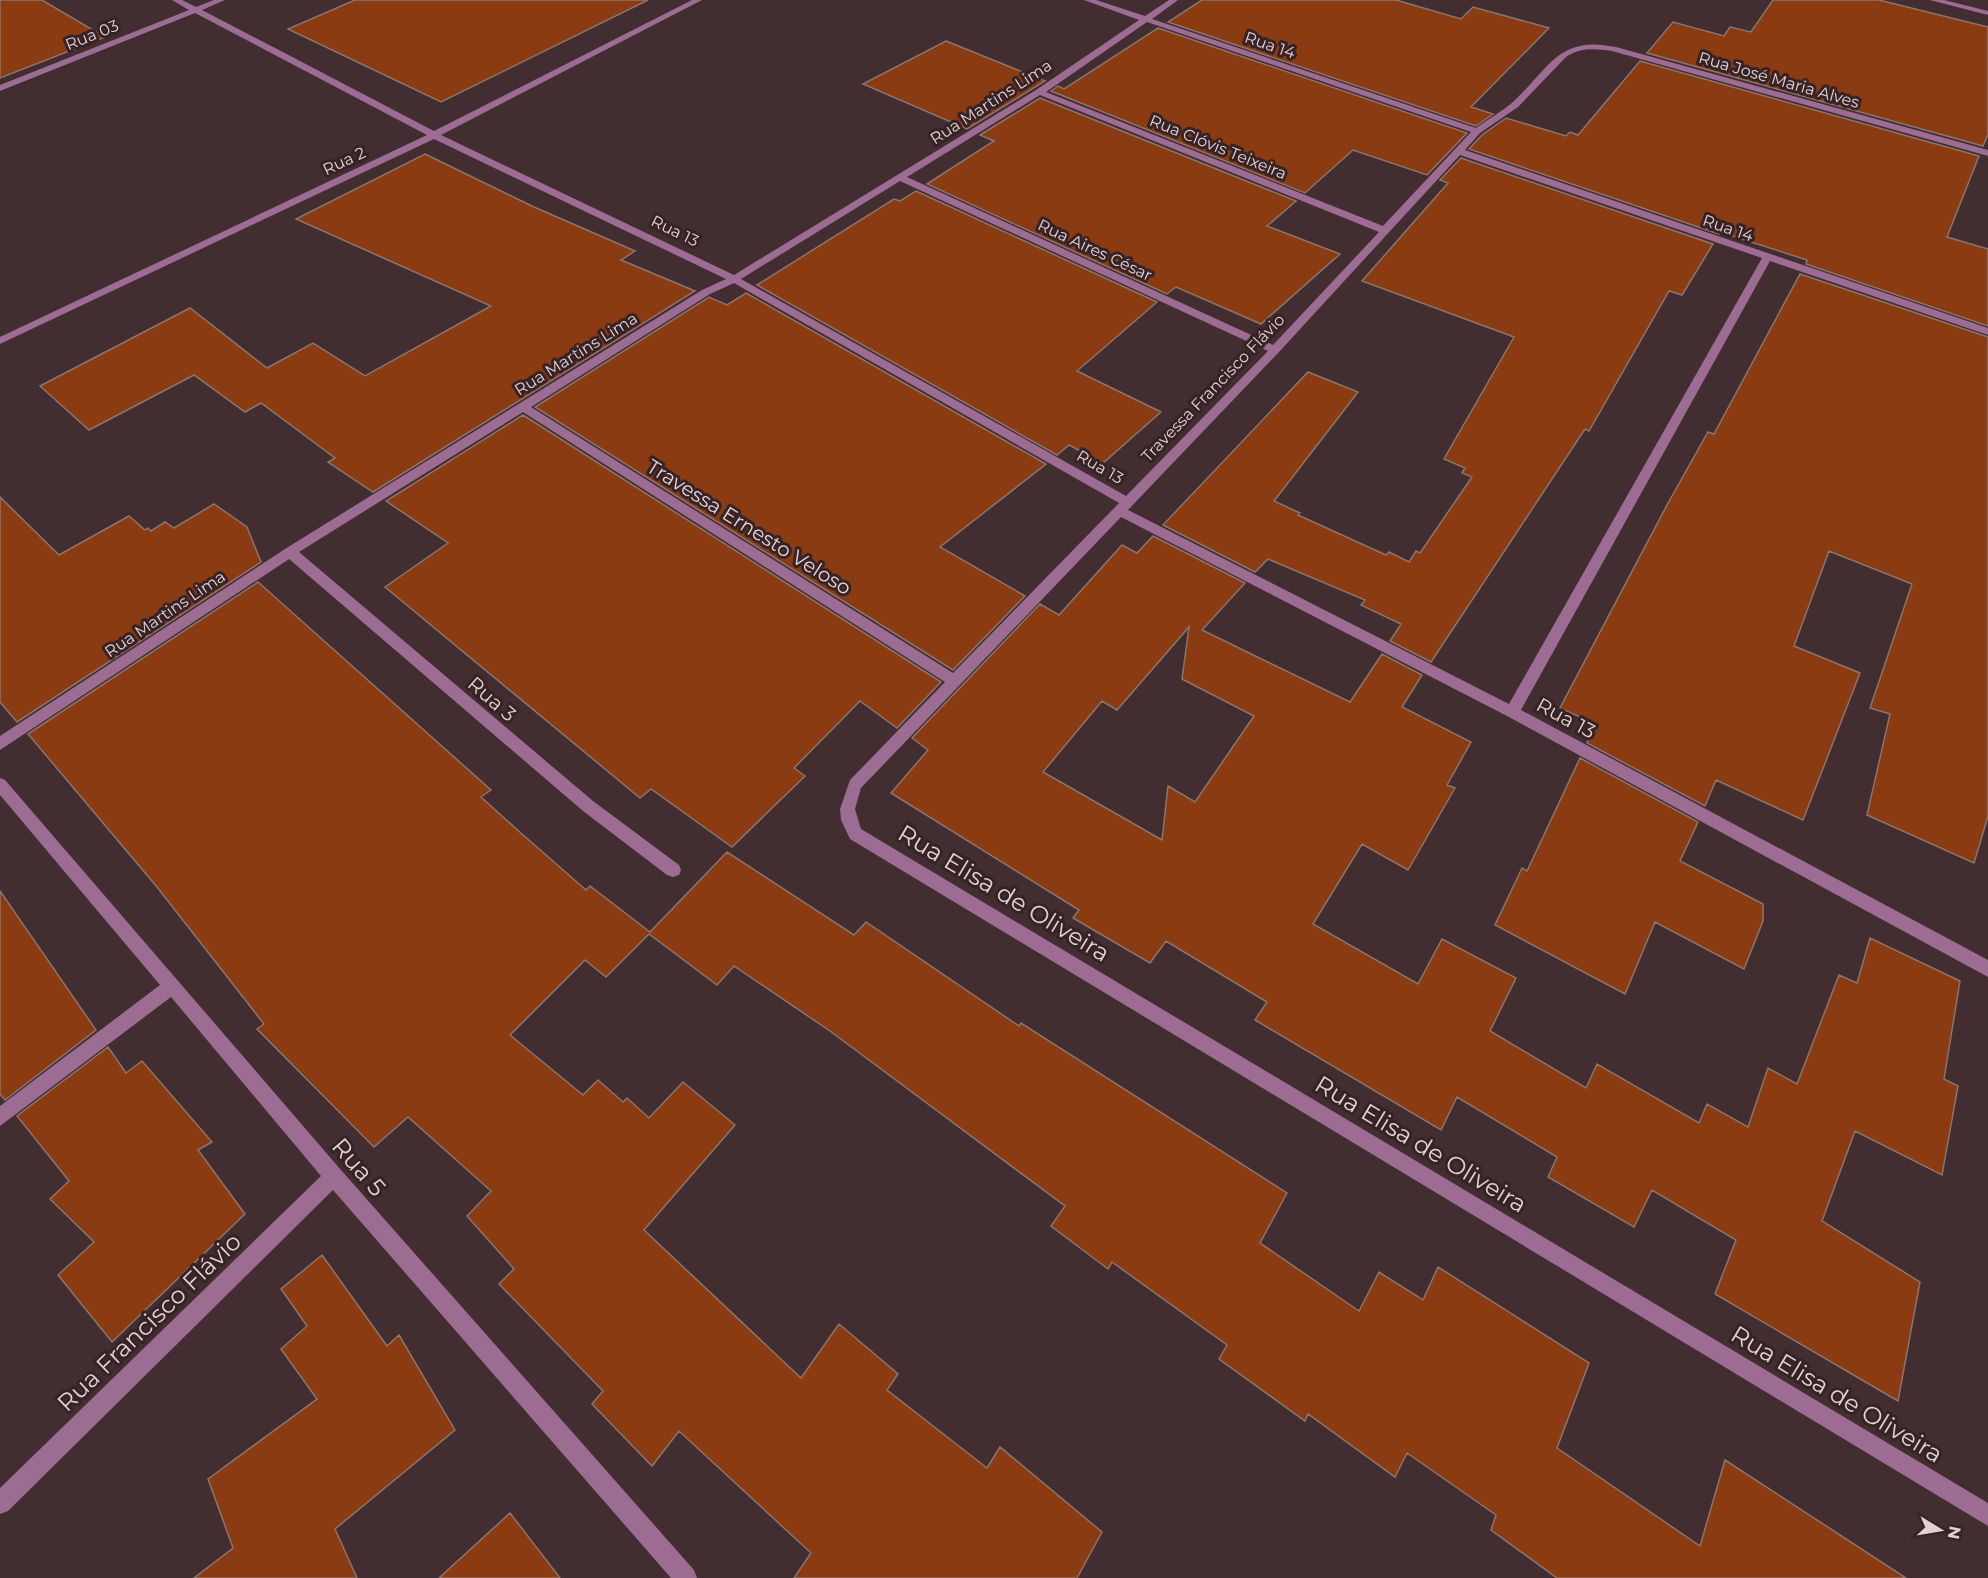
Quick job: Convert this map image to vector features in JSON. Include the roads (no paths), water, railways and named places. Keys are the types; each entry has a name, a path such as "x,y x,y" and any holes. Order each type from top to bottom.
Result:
{"street":[{"name":"Rua 13","path":"176,0 434,135 734,279 1124,507 1512,712 1988,969"},
{"name":"Rua 03","path":"0,88 221,0"},
{"name":"Rua 2","path":"0,341 434,135 698,0"},
{"name":"Rua 14","path":"1088,0 1477,131"},
{"name":"Rua Martins Lima","path":"0,744 290,552 706,292 734,279 1039,92 1144,18 1174,0"},
{"path":"1934,0 1988,13"},
{"name":"Rua José Maria Alves","path":"1563,55 1573,49 1590,46 1613,49 1988,153"},
{"name":"Travessa Francisco Flávio","path":"847,803 855,784 1275,350 1477,131 1515,105 1563,55"},
{"name":"Rua Clóvis Teixeira","path":"1039,92 1386,231"},
{"name":"Rua 14","path":"1459,151 1988,332"},
{"name":"Rua Aires César","path":"901,178 1275,350"},
{"path":"1512,712 1767,258"},
{"name":"Travessa Ernesto Veloso","path":"522,406 954,681"},
{"name":"Rua 3","path":"290,552 588,806 673,870"},
{"name":"Rua 5","path":"0,784 334,1177 686,1578"},
{"name":"Rua Elisa de Oliveira","path":"847,803 848,819 855,834 1988,1515"},
{"path":"0,1117 171,987"},
{"name":"Rua Francisco Flávio","path":"0,1503 334,1177"}]}
